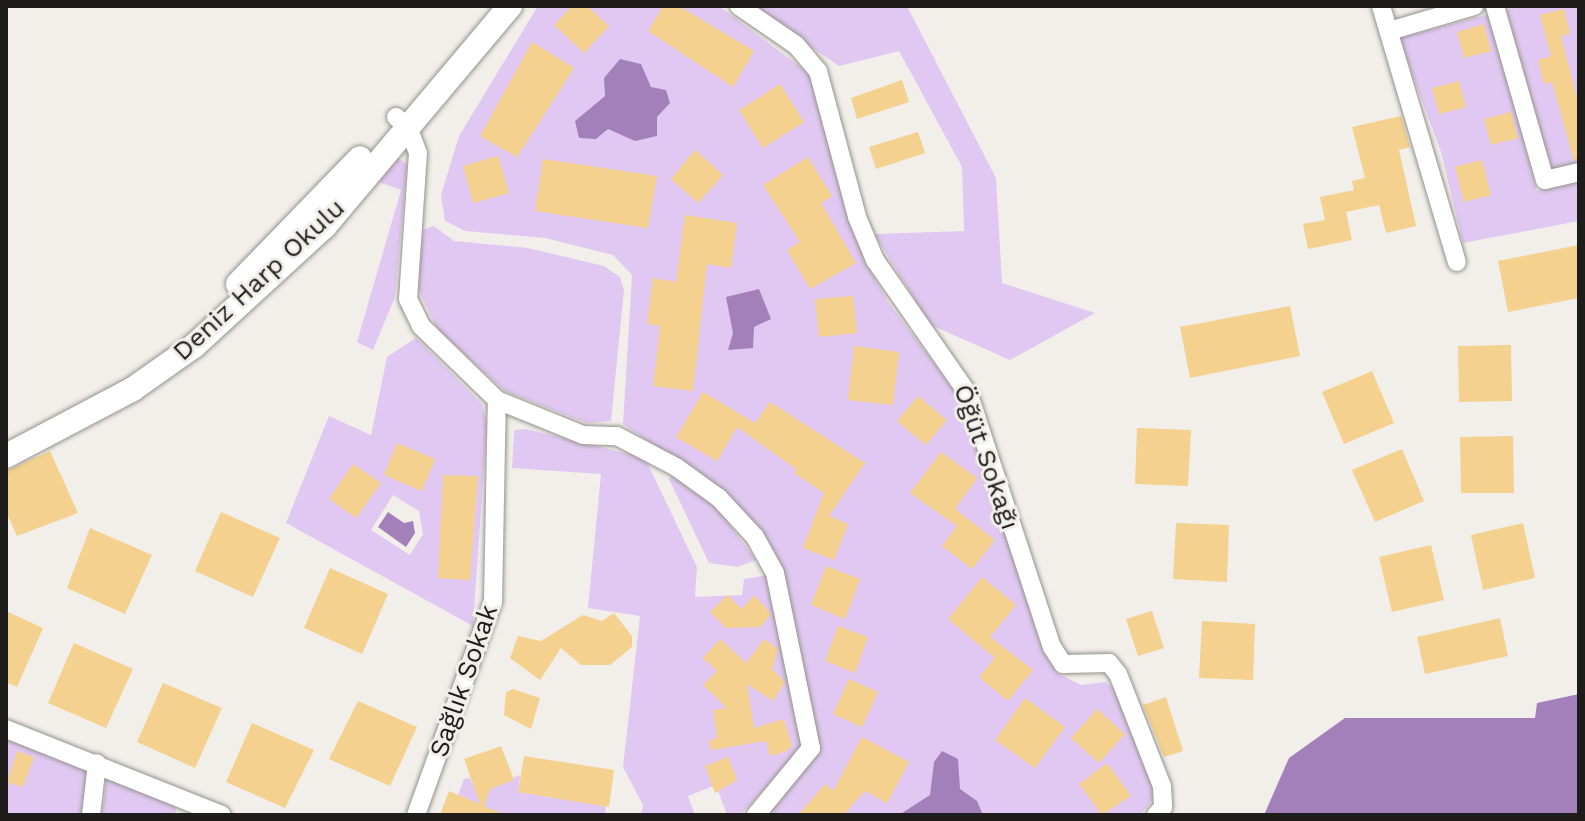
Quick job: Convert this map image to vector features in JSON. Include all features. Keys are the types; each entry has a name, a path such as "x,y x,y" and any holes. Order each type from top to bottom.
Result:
{"street":[{"path":"402,122 488,6"},
{"path":"402,122 510,6"},
{"name":"Öğüt Sokağı","path":"739,6 796,45 818,71 857,217 875,260 969,395 1052,647 1063,664 1109,663 1118,674 1162,786 1163,807 1156,815"},
{"path":"1381,6 1457,262"},
{"path":"1389,31 1474,6"},
{"path":"1495,6 1545,180 1579,172"},
{"path":"402,122 418,153 408,299 421,326 497,400 583,435 617,436 653,454 719,498 755,537 775,573 811,748 756,815"},
{"name":"Deniz Harp Okulu","path":"6,441 99,394 177,342 402,122"},
{"name":"Deniz Harp Okulu","path":"6,456 120,396 194,346 324,227 402,122"},
{"name":"Sağlık Sokak","path":"416,815 493,601 497,400"},
{"path":"6,729 222,815"},
{"path":"91,815 97,763"}],"shaded area":[{"path":"538,6 719,6 810,74 864,260 888,302 962,401 1043,651 1057,673 1081,685 1105,682 1116,689 1155,786 1154,798 1140,815 768,815 819,750 761,532 729,495 623,424 632,275 613,255 545,238 465,231 445,221 441,195 459,136"},
{"path":"751,6 907,6 996,178 1002,283 1095,313 1010,360 931,325 874,234 964,231 962,167 899,51 839,66"},
{"path":"1519,6 1579,6 1579,164 1552,171 1505,10"},
{"path":"1490,14 1537,191 1579,182 1579,221 1463,243 1441,152 1399,38"},
{"path":"620,59 641,64 651,87 666,90 670,103 657,117 657,136 635,141 608,129 596,139 579,138 575,121 605,96 604,78"},
{"path":"396,157 407,164 395,297 373,350 357,342 401,190 379,182"},
{"path":"434,226 454,241 528,248 604,266 620,277 624,290 611,421 587,423 505,391 438,330 417,287 423,230"},
{"path":"759,289 771,319 754,327 753,348 728,350 733,333 726,297"},
{"path":"416,338 482,404 487,423 473,626 286,523 329,416 371,435 387,357","holes":["393,495 419,511 423,534 410,555 371,530"]},
{"path":"526,429 645,458 697,567 695,597 742,595 744,579 769,575 803,749 740,815 727,815 716,785 688,796 695,815 641,815 643,805 623,767 640,616 588,608 601,474 512,468 514,430"},
{"path":"674,474 717,508 756,560 738,567 709,563 669,479"},
{"path":"388,512 404,523 413,521 415,533 406,547 378,527"},
{"path":"1579,694 1579,815 1264,815 1289,758 1345,718 1535,718 1537,703"},
{"path":"6,738 90,770 85,815 6,815"},
{"path":"942,751 958,759 960,789 977,801 983,815 899,815 930,795 934,762"},
{"path":"520,775 518,792 606,806 605,815 461,815 467,798 458,795 464,779 470,778 477,793"},
{"path":"107,777 178,806 174,815 102,815"}],"building":[{"path":"572,6 587,6 609,26 584,53 554,25"},
{"path":"663,6 679,6 754,51 733,87 648,31"},
{"path":"1564,9 1570,34 1561,36 1579,106 1579,160 1574,161 1552,82 1544,84 1538,60 1551,56 1540,15"},
{"path":"1484,24 1491,51 1464,58 1457,32"},
{"path":"532,42 574,68 517,157 480,136"},
{"path":"902,80 909,102 857,119 851,98"},
{"path":"1459,81 1466,107 1439,114 1432,88"},
{"path":"780,84 804,122 763,148 739,110"},
{"path":"1511,112 1518,138 1491,145 1484,119"},
{"path":"1401,116 1410,147 1399,150 1416,226 1386,233 1379,205 1346,212 1352,240 1308,249 1303,224 1325,220 1320,197 1354,190 1352,181 1365,178 1352,127"},
{"path":"918,132 925,153 876,169 869,147"},
{"path":"695,150 723,175 698,203 671,179"},
{"path":"498,156 509,193 473,203 463,166"},
{"path":"808,157 832,196 821,203 856,263 810,289 787,250 800,242 763,185"},
{"path":"543,159 657,176 648,228 535,211"},
{"path":"1482,160 1491,195 1464,202 1455,167"},
{"path":"685,215 737,223 731,268 707,264 693,391 653,386 660,326 647,324 653,278 676,282"},
{"path":"1579,245 1579,298 1508,312 1498,261"},
{"path":"853,296 857,333 819,337 815,299"},
{"path":"1290,306 1300,356 1190,378 1180,327"},
{"path":"1511,345 1512,401 1459,402 1458,346"},
{"path":"854,346 899,352 893,405 848,400"},
{"path":"1372,371 1394,423 1344,444 1322,392"},
{"path":"703,392 755,423 770,402 865,463 829,516 848,524 834,560 803,548 824,493 794,473 796,469 737,427 717,461 676,437"},
{"path":"918,396 947,420 926,445 897,421"},
{"path":"1137,428 1191,430 1188,486 1135,484"},
{"path":"1513,436 1514,493 1461,493 1460,437"},
{"path":"397,443 435,459 422,491 384,475"},
{"path":"1402,449 1424,501 1375,522 1352,470"},
{"path":"50,451 78,513 17,536 6,512 6,471"},
{"path":"941,452 977,478 955,509 995,540 972,569 942,546 957,526 910,493"},
{"path":"353,464 381,483 356,518 329,499"},
{"path":"443,475 478,476 470,580 438,578"},
{"path":"221,512 280,538 253,597 195,571"},
{"path":"1176,523 1229,525 1227,582 1173,579"},
{"path":"1523,523 1535,578 1483,590 1471,535"},
{"path":"90,528 152,555 125,614 67,588"},
{"path":"1431,545 1444,600 1392,612 1379,557"},
{"path":"826,566 860,579 845,619 811,605"},
{"path":"330,568 388,594 362,654 304,628"},
{"path":"982,577 1016,605 990,637 1033,670 1008,701 979,677 995,658 948,619"},
{"path":"727,595 742,609 754,595 771,614 760,627 726,628 710,612"},
{"path":"6,611 43,628 17,687 6,682"},
{"path":"1152,611 1164,648 1138,656 1126,619"},
{"path":"614,613 632,636 632,647 610,665 581,665 561,648 540,680 510,658 518,636 541,641 583,615 602,621"},
{"path":"1500,618 1508,656 1425,674 1417,637"},
{"path":"1202,621 1255,624 1253,680 1199,678"},
{"path":"838,626 868,637 855,673 825,661"},
{"path":"720,639 746,663 764,639 778,649 772,669 785,682 773,701 747,684 754,728 784,719 792,746 785,752 770,756 766,741 711,750 709,741 717,738 713,710 727,708 703,685 717,671 703,658"},
{"path":"74,643 133,669 106,728 48,703"},
{"path":"849,679 878,692 862,727 833,714"},
{"path":"163,683 222,708 195,768 137,742"},
{"path":"513,689 540,698 531,729 504,715 506,692"},
{"path":"1166,697 1183,751 1164,757 1143,705"},
{"path":"1025,698 1065,727 1035,768 995,740"},
{"path":"358,701 417,727 390,786 329,759"},
{"path":"1097,709 1125,734 1099,763 1071,738"},
{"path":"252,723 314,750 285,808 226,782"},
{"path":"862,737 909,762 887,803 865,791 843,815 798,815 825,784 833,791"},
{"path":"501,746 514,780 490,789 484,806 505,815 440,815 449,791 480,804 464,759"},
{"path":"17,751 34,757 23,787 7,782"},
{"path":"524,756 614,770 609,807 518,792"},
{"path":"728,757 737,780 715,793 705,766"},
{"path":"1107,763 1131,796 1102,815 1079,784"}]}
